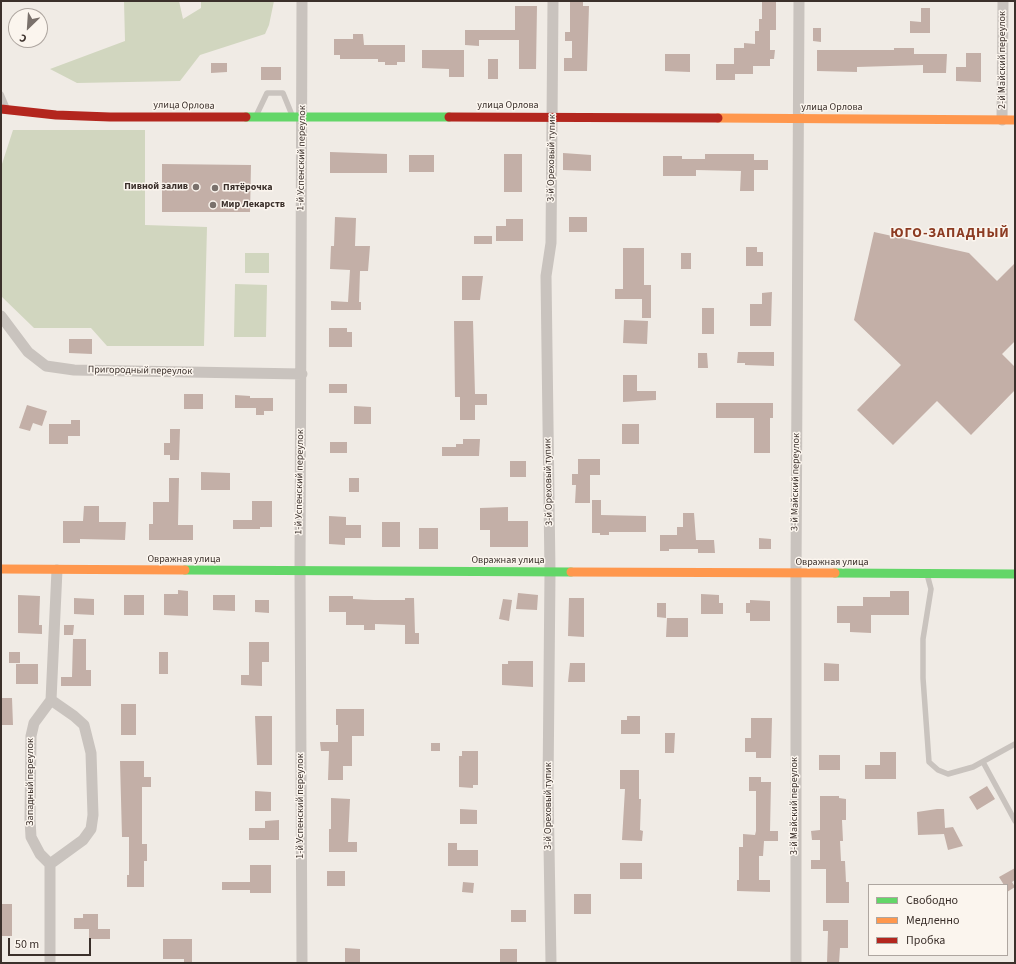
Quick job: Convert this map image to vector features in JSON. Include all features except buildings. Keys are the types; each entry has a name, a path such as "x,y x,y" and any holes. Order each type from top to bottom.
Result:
{"street":[{"name":"1-й Успенский переулок","path":"302,1 297,117 302,374 300,571 302,963"},
{"name":"3-й Ореховый тупик","path":"551,963 548,788 550,572 546,276 551,243 553,1"},
{"name":"3-й Майский переулок","path":"796,963 796,574 800,119 799,1"},
{"name":"2-й Майский переулок","path":"1002,120 1003,1"},
{"name":"улица Орлова","path":"4,110 56,116 255,118 552,117 1015,120"},
{"name":"Пригородный переулок","path":"1,316 28,352 46,366 74,370 302,374"},
{"name":"Овражная улица","path":"1,568 57,570 1015,574"},
{"path":"50,963 50,864 83,840 91,829 93,815 91,753 84,725 51,700 57,570"},
{"name":"Западный переулок","path":"50,864 40,854 31,837 30,819 31,736 34,723 51,700"}],"lane":[{"path":"255,118 267,93 283,93 297,117"},
{"path":"1,94 4,110"},
{"path":"927,574 931,589 924,639 922,678 930,762 938,770 948,774 973,768 1015,744"},
{"path":"983,762 1015,821"}],"green space":[{"path":"124,1 179,1 183,19 201,8 201,1 274,1 269,25 265,34 200,55 180,81 77,83 50,69 125,41"},
{"path":"13,130 145,130 145,225 207,227 204,346 107,346 91,328 34,328 1,296 1,167"},
{"path":"245,253 269,253 269,273 245,273"},
{"path":"235,284 267,285 266,337 234,337"}],"traffic: fast":[{"path":"246,117 449,117"},
{"path":"185,570 571,572"},
{"path":"835,573 1015,574"}],"traffic: slow":[{"path":"718,118 1015,120"},
{"path":"1,569 185,570"},
{"path":"571,572 835,573"}],"traffic: jam":[{"path":"1,109 56,115 110,117 246,117"},
{"path":"449,117 718,118"}],"place":[{"name":"Пивной залив","path":"196,187"},
{"name":"Пятёрочка","path":"215,188"},
{"name":"Мир Лекарств","path":"213,205"}],"district":[{"name":"ЮГО-ЗАПАДНЫЙ","path":"950,234"}]}
